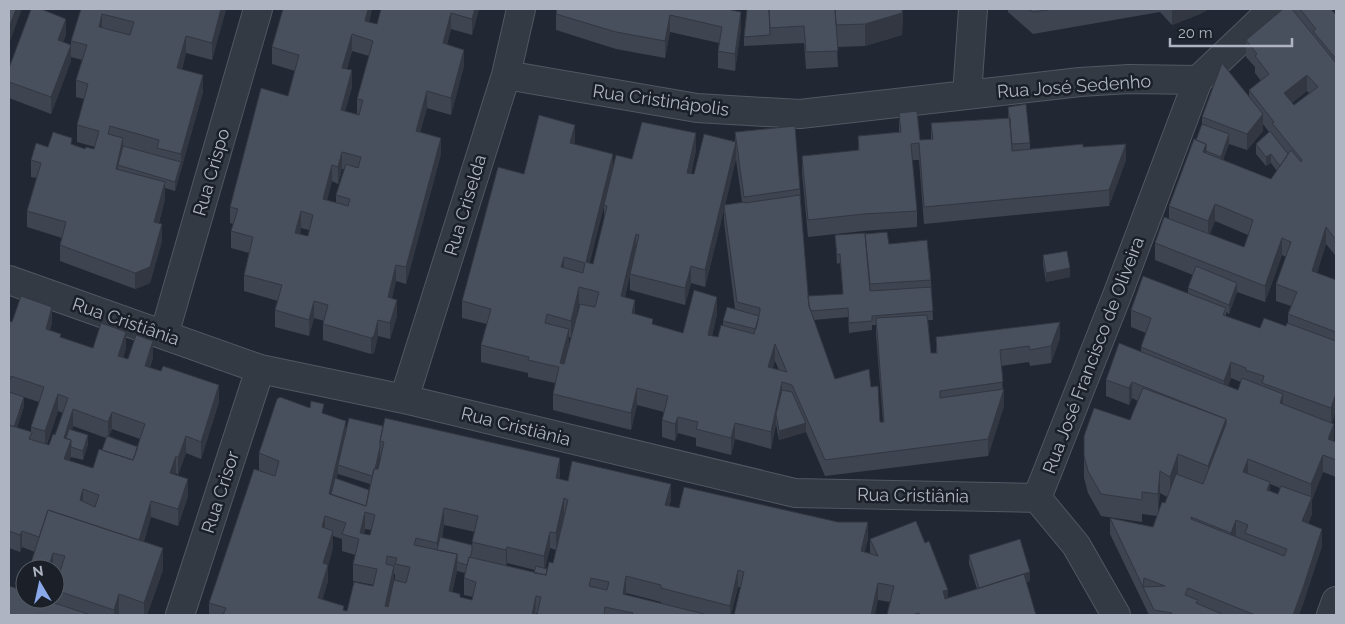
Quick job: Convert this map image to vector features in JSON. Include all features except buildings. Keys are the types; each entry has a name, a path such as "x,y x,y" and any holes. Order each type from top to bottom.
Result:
{"street":[{"name":"Rua Crispo","path":"164,335 258,9"},
{"name":"Rua Criselda","path":"404,399 506,75 521,9"},
{"path":"967,95 973,9"},
{"path":"1198,80 1273,9"},
{"name":"Rua Cristinápolis","path":"506,75 697,108 800,114 967,95"},
{"name":"Rua José Sedenho","path":"967,95 1090,81 1129,79 1198,80"},
{"name":"Rua José Francisco de Oliveira","path":"1037,498 1118,293 1198,80"},
{"name":"Rua Cristiânia","path":"9,280 260,369 404,399 794,493 1037,498"},
{"name":"Rua Crisor","path":"180,615 260,369"},
{"path":"1037,498 1076,545 1116,615"},
{"path":"1331,615 1336,601"}]}
